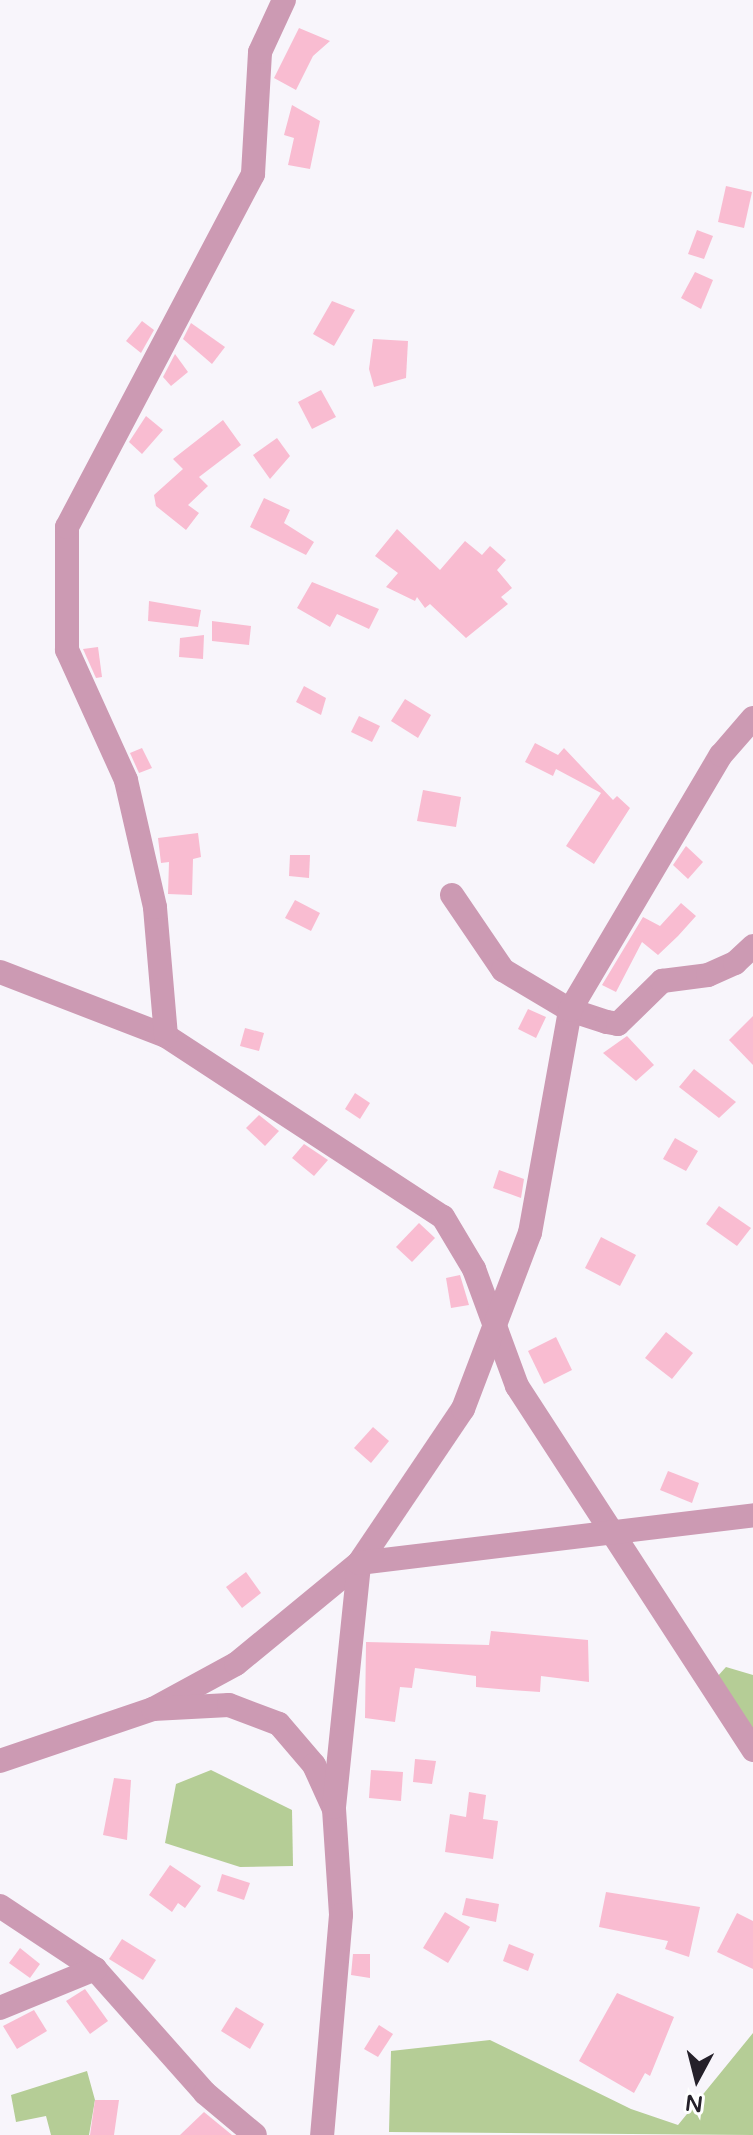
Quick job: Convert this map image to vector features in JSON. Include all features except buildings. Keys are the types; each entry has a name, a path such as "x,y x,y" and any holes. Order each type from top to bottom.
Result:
{"street":[{"path":"166,1036 155,907 126,780 67,650 67,527 253,174 260,52 284,0"},
{"path":"0,1761 153,1709 236,1664 359,1563 463,1409 495,1333 530,1233 570,1010 721,755 753,718"},
{"path":"452,895 503,970 570,1010 618,1024 662,981 708,975 735,963 753,946"},
{"path":"0,972 166,1036 443,1217 474,1269 517,1386 753,1750"},
{"path":"359,1563 753,1515"},
{"path":"322,2135 341,1915 334,1809 359,1563"},
{"path":"153,1709 229,1705 279,1724 314,1765 334,1809"},
{"path":"0,1906 95,1969 205,2093 255,2135"},
{"path":"0,2008 95,1969"}],"green space":[{"path":"726,1667 753,1675 753,1737 716,1678"},
{"path":"211,1770 292,1810 293,1866 240,1867 165,1843 176,1784"},
{"path":"753,2033 753,2135 389,2132 391,2051 490,2040 631,2109 678,2125"},
{"path":"87,2071 95,2100 89,2135 51,2135 46,2116 16,2122 11,2095"}]}
